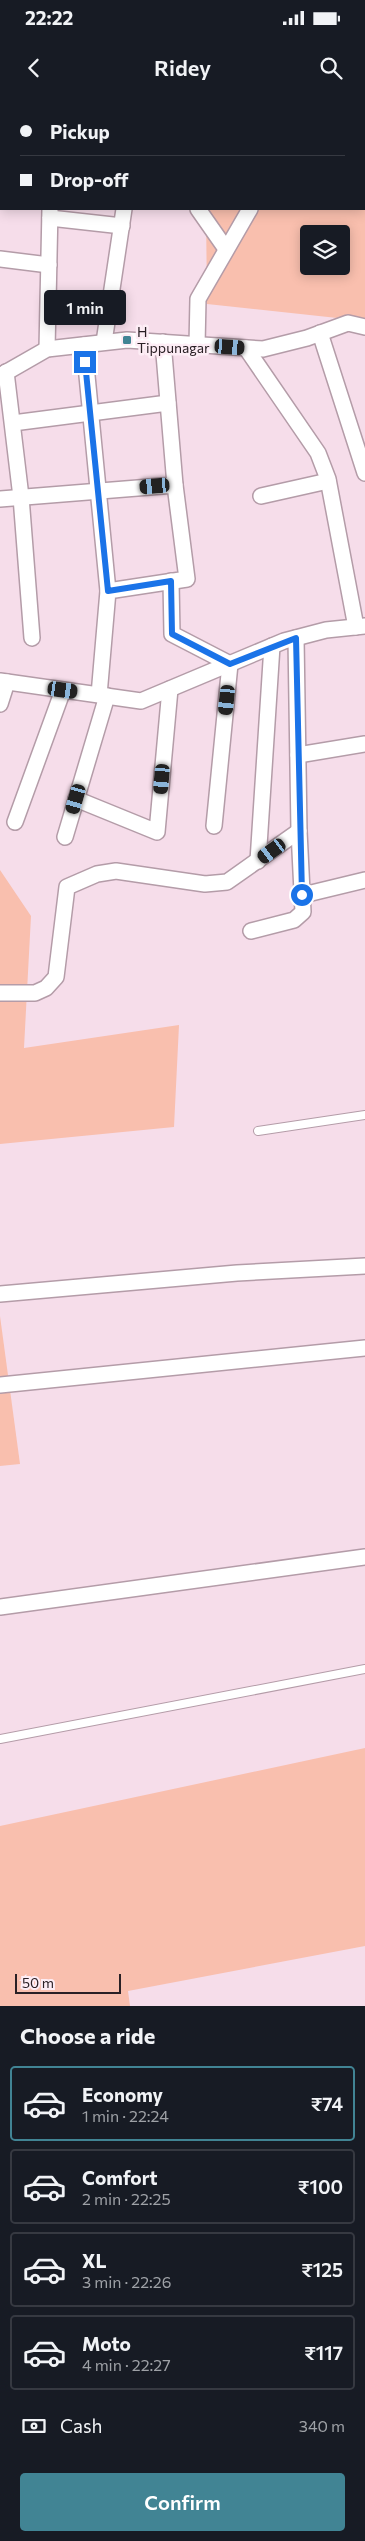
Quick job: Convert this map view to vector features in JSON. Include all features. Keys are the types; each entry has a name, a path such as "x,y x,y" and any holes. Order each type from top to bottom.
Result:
{"street":[{"path":"104,342 124,210"},
{"path":"199,210 226,249"},
{"path":"197,345 198,298 250,210"},
{"path":"47,349 50,213 122,226"},
{"path":"0,258 49,265"},
{"path":"32,638 21,497 12,423 3,374 47,349 84,344 127,340 263,349 348,323 365,327"},
{"path":"320,333 365,473"},
{"path":"108,591 187,579 175,485 163,342"},
{"path":"65,837 103,696 108,591 84,344"},
{"path":"0,704 4,682 141,701 272,646 326,630 361,627 328,482 318,453 246,348"},
{"path":"12,423 168,403"},
{"path":"261,496 328,482"},
{"path":"0,499 175,485"},
{"path":"171,581 172,634 230,664"},
{"path":"251,931 294,920 303,912 299,832 296,638"},
{"path":"258,861 272,646"},
{"path":"214,826 230,664"},
{"path":"76,799 157,832 170,689"},
{"path":"15,822 63,690"},
{"path":"298,755 365,744"},
{"path":"0,993 35,993 46,988 56,977 67,887 97,874 116,871 205,884 227,882 299,832"},
{"path":"302,895 365,880"},
{"path":"0,1294 237,1273 365,1266"},
{"path":"0,1385 365,1348"},
{"path":"0,1606 365,1557"}],"lane":[{"path":"258,1131 365,1115"},
{"path":"0,1739 365,1669"}],"shaded area":[{"path":"206,210 365,210 365,321 207,304"},
{"path":"0,870 31,916 24,1048 179,1025 174,1127 0,1144"},
{"path":"0,1316 20,1464 0,1466"},
{"path":"365,1748 365,1946 128,1991 130,2006 0,2006 0,1826"}],"place":[{"name":"H Tippunagar","path":"127,340"}],"route":[{"path":"85,362 108,591 171,581 172,634 230,664 284,641 296,638 299,832 302,895"}]}
